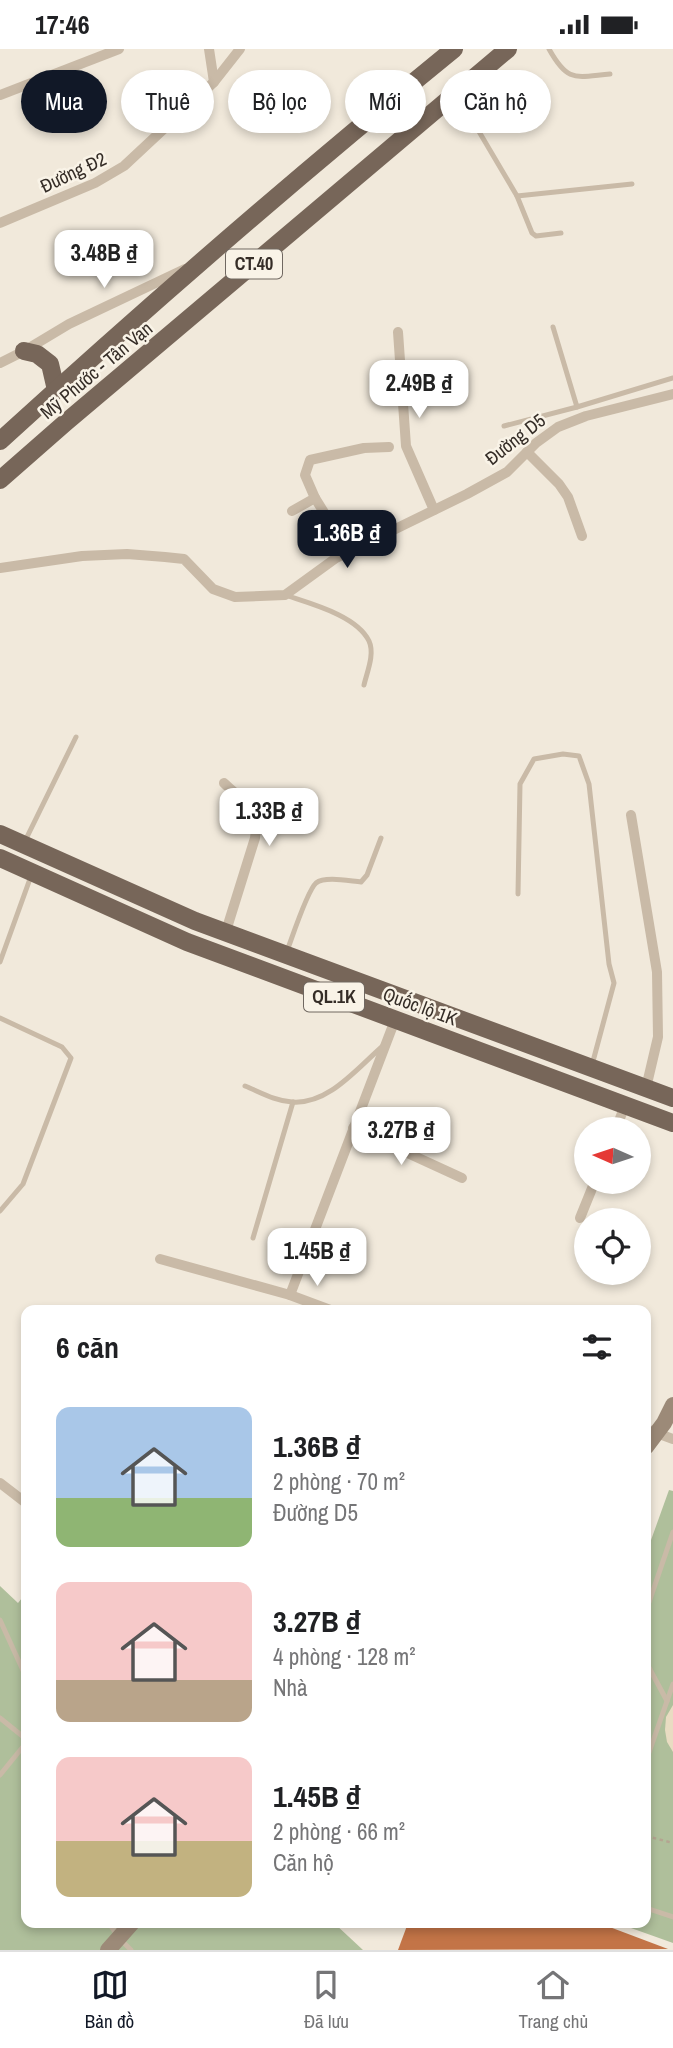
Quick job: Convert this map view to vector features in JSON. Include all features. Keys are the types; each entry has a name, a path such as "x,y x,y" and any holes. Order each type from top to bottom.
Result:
{"main road":[{"name":"Mỹ Phước - Tân Vạn","path":"0,441 202,261 352,132 454,49"},
{"name":"Mỹ Phước - Tân Vạn","path":"484,70 508,49"},
{"name":"Mỹ Phước - Tân Vạn","path":"0,480 440,107"},
{"path":"24,351 37,354 50,363 56,390"},
{"name":"Quốc lộ 1K","path":"0,834 195,921 673,1098"},
{"name":"Quốc lộ 1K","path":"0,858 187,942 673,1123"}],"street":[{"path":"0,95 119,49"},
{"path":"209,49 212,70"},
{"name":"Đường Đ2","path":"214,82 240,49"},
{"name":"Đường Đ2","path":"0,223 95,183 124,166 159,133"},
{"path":"0,363 69,324 202,261"},
{"path":"398,332 406,446 434,510"},
{"name":"Đường D5","path":"285,594 348,551 507,472 558,427 586,416 673,394"},
{"path":"348,551 315,498 305,475 310,460 364,448 389,447"},
{"path":"527,452 559,484 568,497 582,535"},
{"path":"292,511 315,498"},
{"path":"0,568 82,556 127,554 165,557 184,559 213,589 235,597 285,594"},
{"path":"224,783 255,812 257,824 256,838 226,931"},
{"path":"631,815 657,972 658,1037 646,1088"},
{"path":"290,1295 395,1020"},
{"path":"620,1117 625,1105"},
{"path":"353,1128 462,1178"},
{"path":"160,1259 290,1295 316,1305"},
{"path":"672,1409 652,1431 673,1439"},
{"path":"0,1483 21,1499"},
{"path":"114,1944 128,1928"}],"lane":[{"path":"549,49 564,71 574,77 610,74"},
{"path":"479,133 517,196 532,233 536,236 561,233"},
{"path":"517,196 632,184"},
{"path":"553,327 577,407"},
{"path":"504,426 673,377"},
{"path":"285,594 352,622 370,642 371,660 364,685"},
{"path":"24,844 76,737"},
{"path":"518,894 520,784 534,759 563,754 579,756 589,784 609,964 614,983 592,1068"},
{"path":"286,954 316,884 324,880 361,882 367,875 381,838"},
{"path":"0,962 32,873"},
{"path":"0,1018 62,1047 71,1058 23,1184 0,1211"},
{"path":"245,1086 274,1098 293,1102 325,1096 386,1043"},
{"path":"253,1238 293,1102"},
{"path":"651,1596 673,1532"},
{"path":"0,1620 21,1666"},
{"path":"651,1671 667,1701"},
{"path":"651,1745 673,1684"},
{"path":"0,1718 21,1737"},
{"path":"651,1734 655,1732"},
{"path":"0,1775 21,1748"},
{"path":"651,1910 673,1917"},
{"path":"114,1944 131,1950"}],"path":[{"path":"651,1837 673,1843"}],"green space":[{"path":"669,1490 673,1491 673,1943 631,1928 651,1928 651,1540"},
{"path":"0,1586 18,1603 21,1599 21,1928 339,1928 363,1950 0,1950"}],"shaded area":[{"path":"673,1705 673,1752 667,1742 665,1730 666,1717"}],"building":[{"path":"406,1928 612,1928 668,1949 398,1950"}]}
